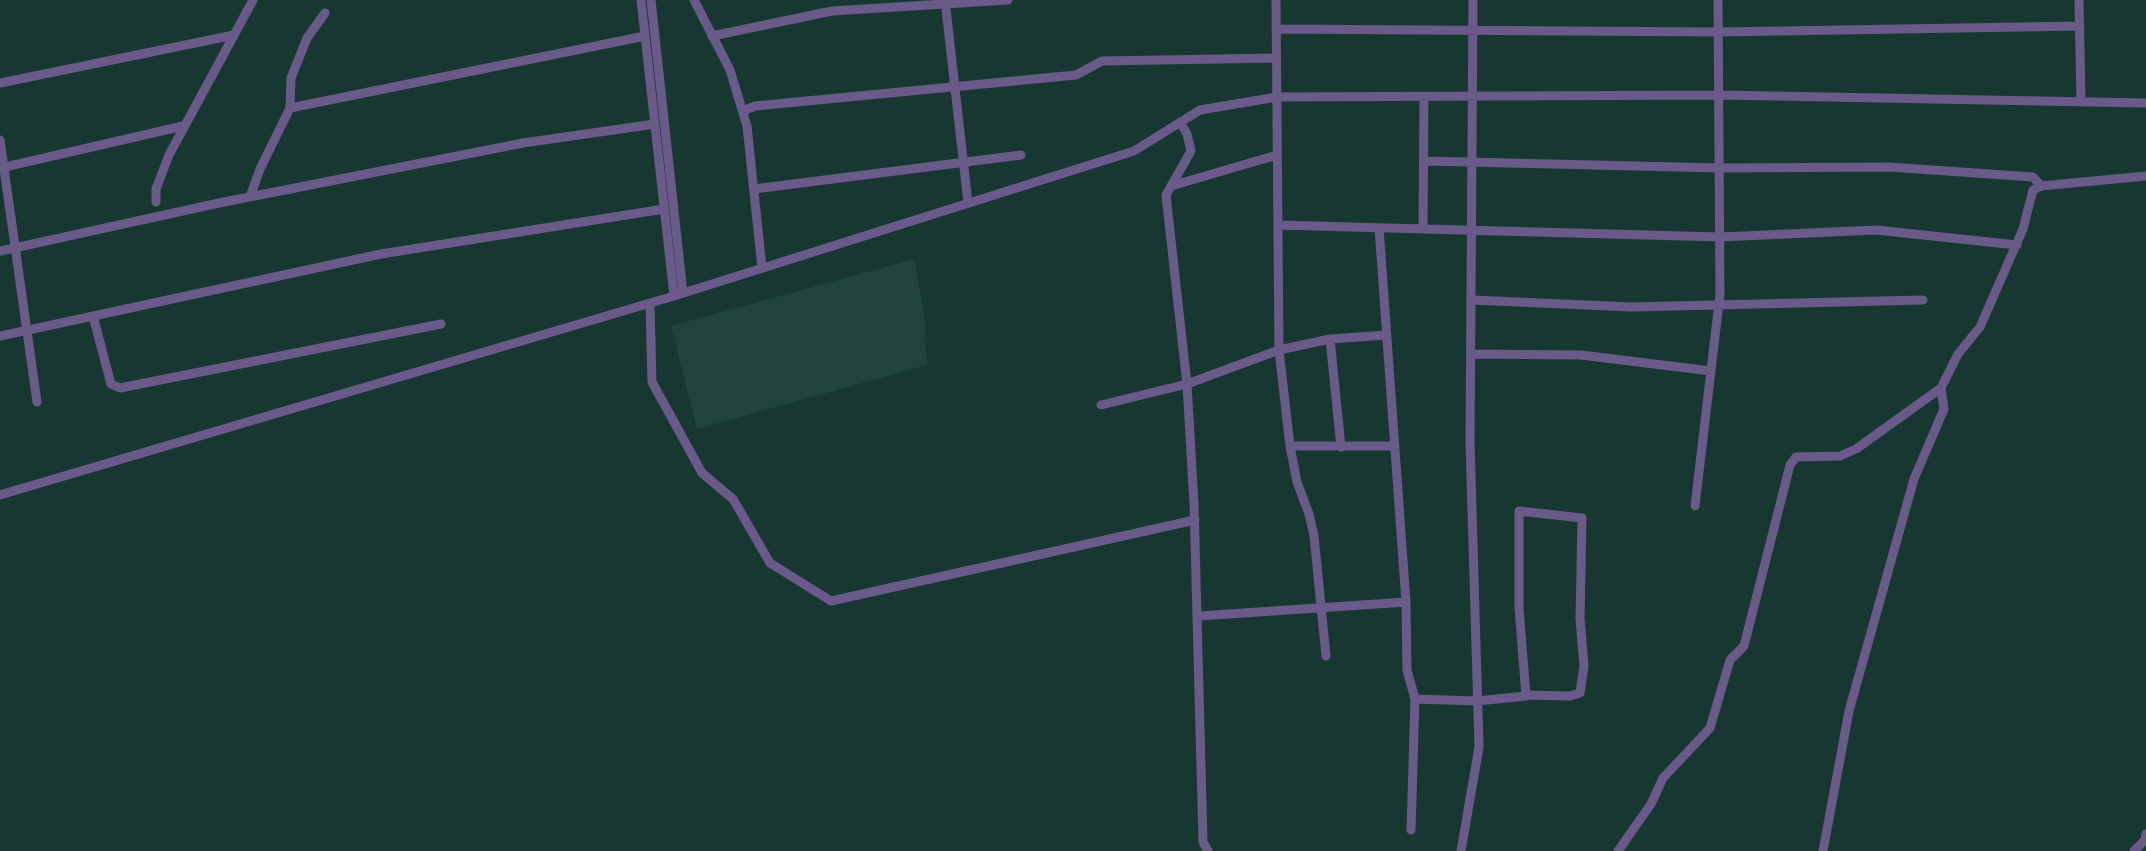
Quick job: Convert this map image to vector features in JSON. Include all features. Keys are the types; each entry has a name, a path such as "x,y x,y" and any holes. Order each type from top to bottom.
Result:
{"street":[{"path":"156,202 156,189 183,126 253,0"},
{"path":"641,0 664,209 679,294"},
{"path":"651,0 679,294"},
{"path":"694,0 730,69 743,111 762,268"},
{"path":"712,36 832,11 1008,0"},
{"path":"1276,0 1279,350 1290,446 1297,482 1310,514 1326,656"},
{"path":"1461,851 1479,747 1471,354 1473,0"},
{"path":"1695,506 1718,307 1721,95 1718,0"},
{"path":"2079,0 2081,100"},
{"path":"945,2 968,203"},
{"path":"250,197 260,169 290,108 291,78 307,38 325,13"},
{"path":"1276,29 1719,32 2080,26"},
{"path":"0,83 234,35"},
{"path":"290,108 645,36"},
{"path":"743,111 755,106 1076,75 1102,61 1276,58"},
{"path":"0,495 650,303 1134,150 1200,110 1276,97 1721,95 2146,103"},
{"path":"1423,229 1424,98"},
{"path":"1180,122 1188,134 1191,151 1166,195 1186,384 1195,520 1203,842 1208,851"},
{"path":"0,251 250,197 523,143 654,124"},
{"path":"2,167 183,126"},
{"path":"0,140 13,248 37,402"},
{"path":"754,189 1021,155"},
{"path":"1171,186 1277,155"},
{"path":"1424,161 1720,168 1889,167 1993,172 2033,177 2041,186"},
{"path":"1618,851 1651,804 1663,778 1710,728 1730,660 1744,646 1790,465 1796,457 1840,456 1856,449 1941,388 1958,354 1980,327 2017,245 2033,190 2041,186 2146,176"},
{"path":"0,336 381,254 664,209"},
{"path":"1278,225 1720,237 1876,230 2017,245"},
{"path":"1379,228 1406,602 1407,670 1415,699 1411,830"},
{"path":"1472,300 1632,307 1923,300"},
{"path":"650,303 652,382 702,473 733,499 770,563 831,601 1195,520"},
{"path":"93,316 111,384 120,388 441,324"},
{"path":"1101,405 1186,384 1279,350 1330,339 1386,335"},
{"path":"1330,339 1341,447"},
{"path":"1471,354 1581,355 1711,371"},
{"path":"1823,851 1849,710 1914,479 1944,409 1941,388"},
{"path":"1290,446 1395,446"},
{"path":"1415,699 1476,701 1526,695 1570,696 1580,693 1584,666 1580,619 1582,518 1519,511 1519,608 1526,695"},
{"path":"1199,616 1406,602"},
{"path":"2134,851 2146,840 2146,834"}],"shaded area":[{"path":"914,259 924,314 927,365 697,429 671,326"}]}
